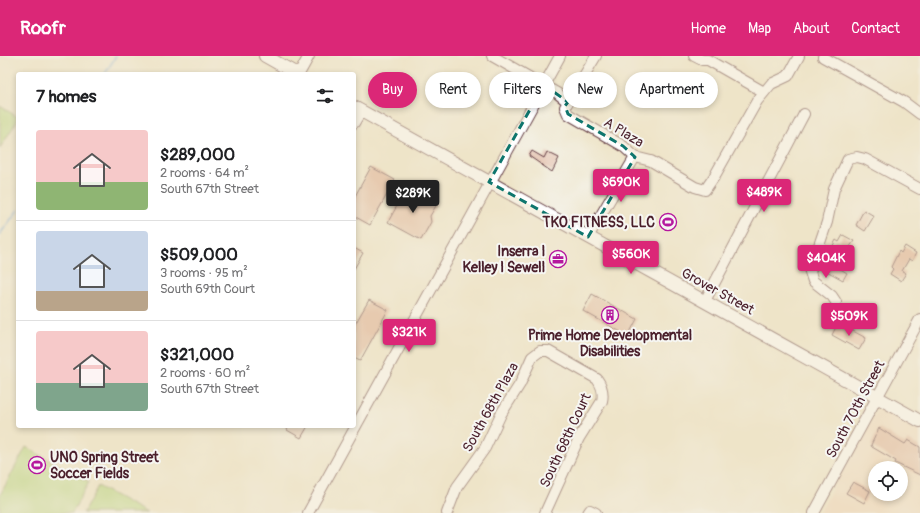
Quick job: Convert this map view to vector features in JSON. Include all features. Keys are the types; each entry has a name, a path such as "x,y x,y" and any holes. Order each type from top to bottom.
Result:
{"main road":[{"path":"265,56 294,72"},
{"name":"Grover Street","path":"357,109 705,300 920,421"}],"street":[{"path":"299,72 309,56"},
{"path":"492,56 521,72"},
{"path":"551,72 560,56"},
{"path":"586,72 596,56"},
{"path":"694,56 702,60 708,60 764,92 771,84 788,76 799,56"},
{"path":"823,57 904,102 920,114"},
{"name":"A Plaza","path":"566,108 569,115 623,146 635,157 651,161 695,186 705,190 714,178 757,101 764,92"},
{"path":"356,425 531,108"},
{"path":"705,300 804,114"},
{"path":"588,237 635,157"},
{"path":"836,302 832,296 820,288 812,278 810,272 817,253 837,182 848,159 854,157 865,159 920,189"},
{"name":"South 70th Street","path":"814,513 920,319"},
{"name":"South 68th Plaza","path":"447,513 457,487 485,448 501,414 520,384 535,353 540,351 548,351 575,367"},
{"name":"South 68th Court","path":"545,513 579,438 602,401 602,388 596,379 575,367"},
{"path":"308,513 354,428"}],"highlighted area":[{"path":"544,85 568,102 565,106 568,114 623,146 635,157 588,237 489,182"}],"shaded area":[{"path":"883,408 920,430 920,513 819,513 876,411"}],"green space":[{"path":"0,106 16,116 16,123 0,148"},
{"name":"UNO Spring Street Soccer Fields","path":"26,447 89,482 72,513 0,513 0,495"},
{"name":"UNO Spring Street Soccer Fields","path":"98,486 147,513 83,513"}],"building":[{"path":"532,151 544,158 547,152 559,158 552,172 529,156"},
{"path":"371,167 395,180 370,225 356,217 356,194"},
{"path":"407,188 437,204 430,216 431,222 421,240 388,222"},
{"path":"864,210 874,216 865,231 856,225"},
{"path":"843,235 854,241 849,248 847,247 840,260 842,263 839,268 847,273 843,280 821,268 836,240 839,242"},
{"path":"905,246 916,253 912,261 909,259 902,271 906,273 901,281 890,274 893,269 891,267 899,251 901,253"},
{"path":"356,249 363,253 356,265"},
{"name":"Prime Home Developmental Disabilities","path":"592,294 637,319 628,336 583,311"},
{"path":"369,300 388,310 360,361 356,359 356,323"},
{"path":"838,323 866,338 859,350 832,335"},
{"path":"288,428 307,428 301,438 287,430"},
{"path":"879,428 905,444 908,440 920,447 920,475 908,469 908,461 896,461 871,445"},
{"path":"853,482 868,490 868,495 864,503 846,493"}],"waterway":[{"path":"106,72 116,56"},
{"path":"0,234 16,213"}],"place":[{"name":"TKO FITNESS, LLC","path":"668,222"},
{"name":"Inserra l Kelley l Sewell","path":"558,259"},
{"name":"Prime Home Developmental Disabilities","path":"610,315"},
{"name":"UNO Spring Street Soccer Fields","path":"37,465"}]}
